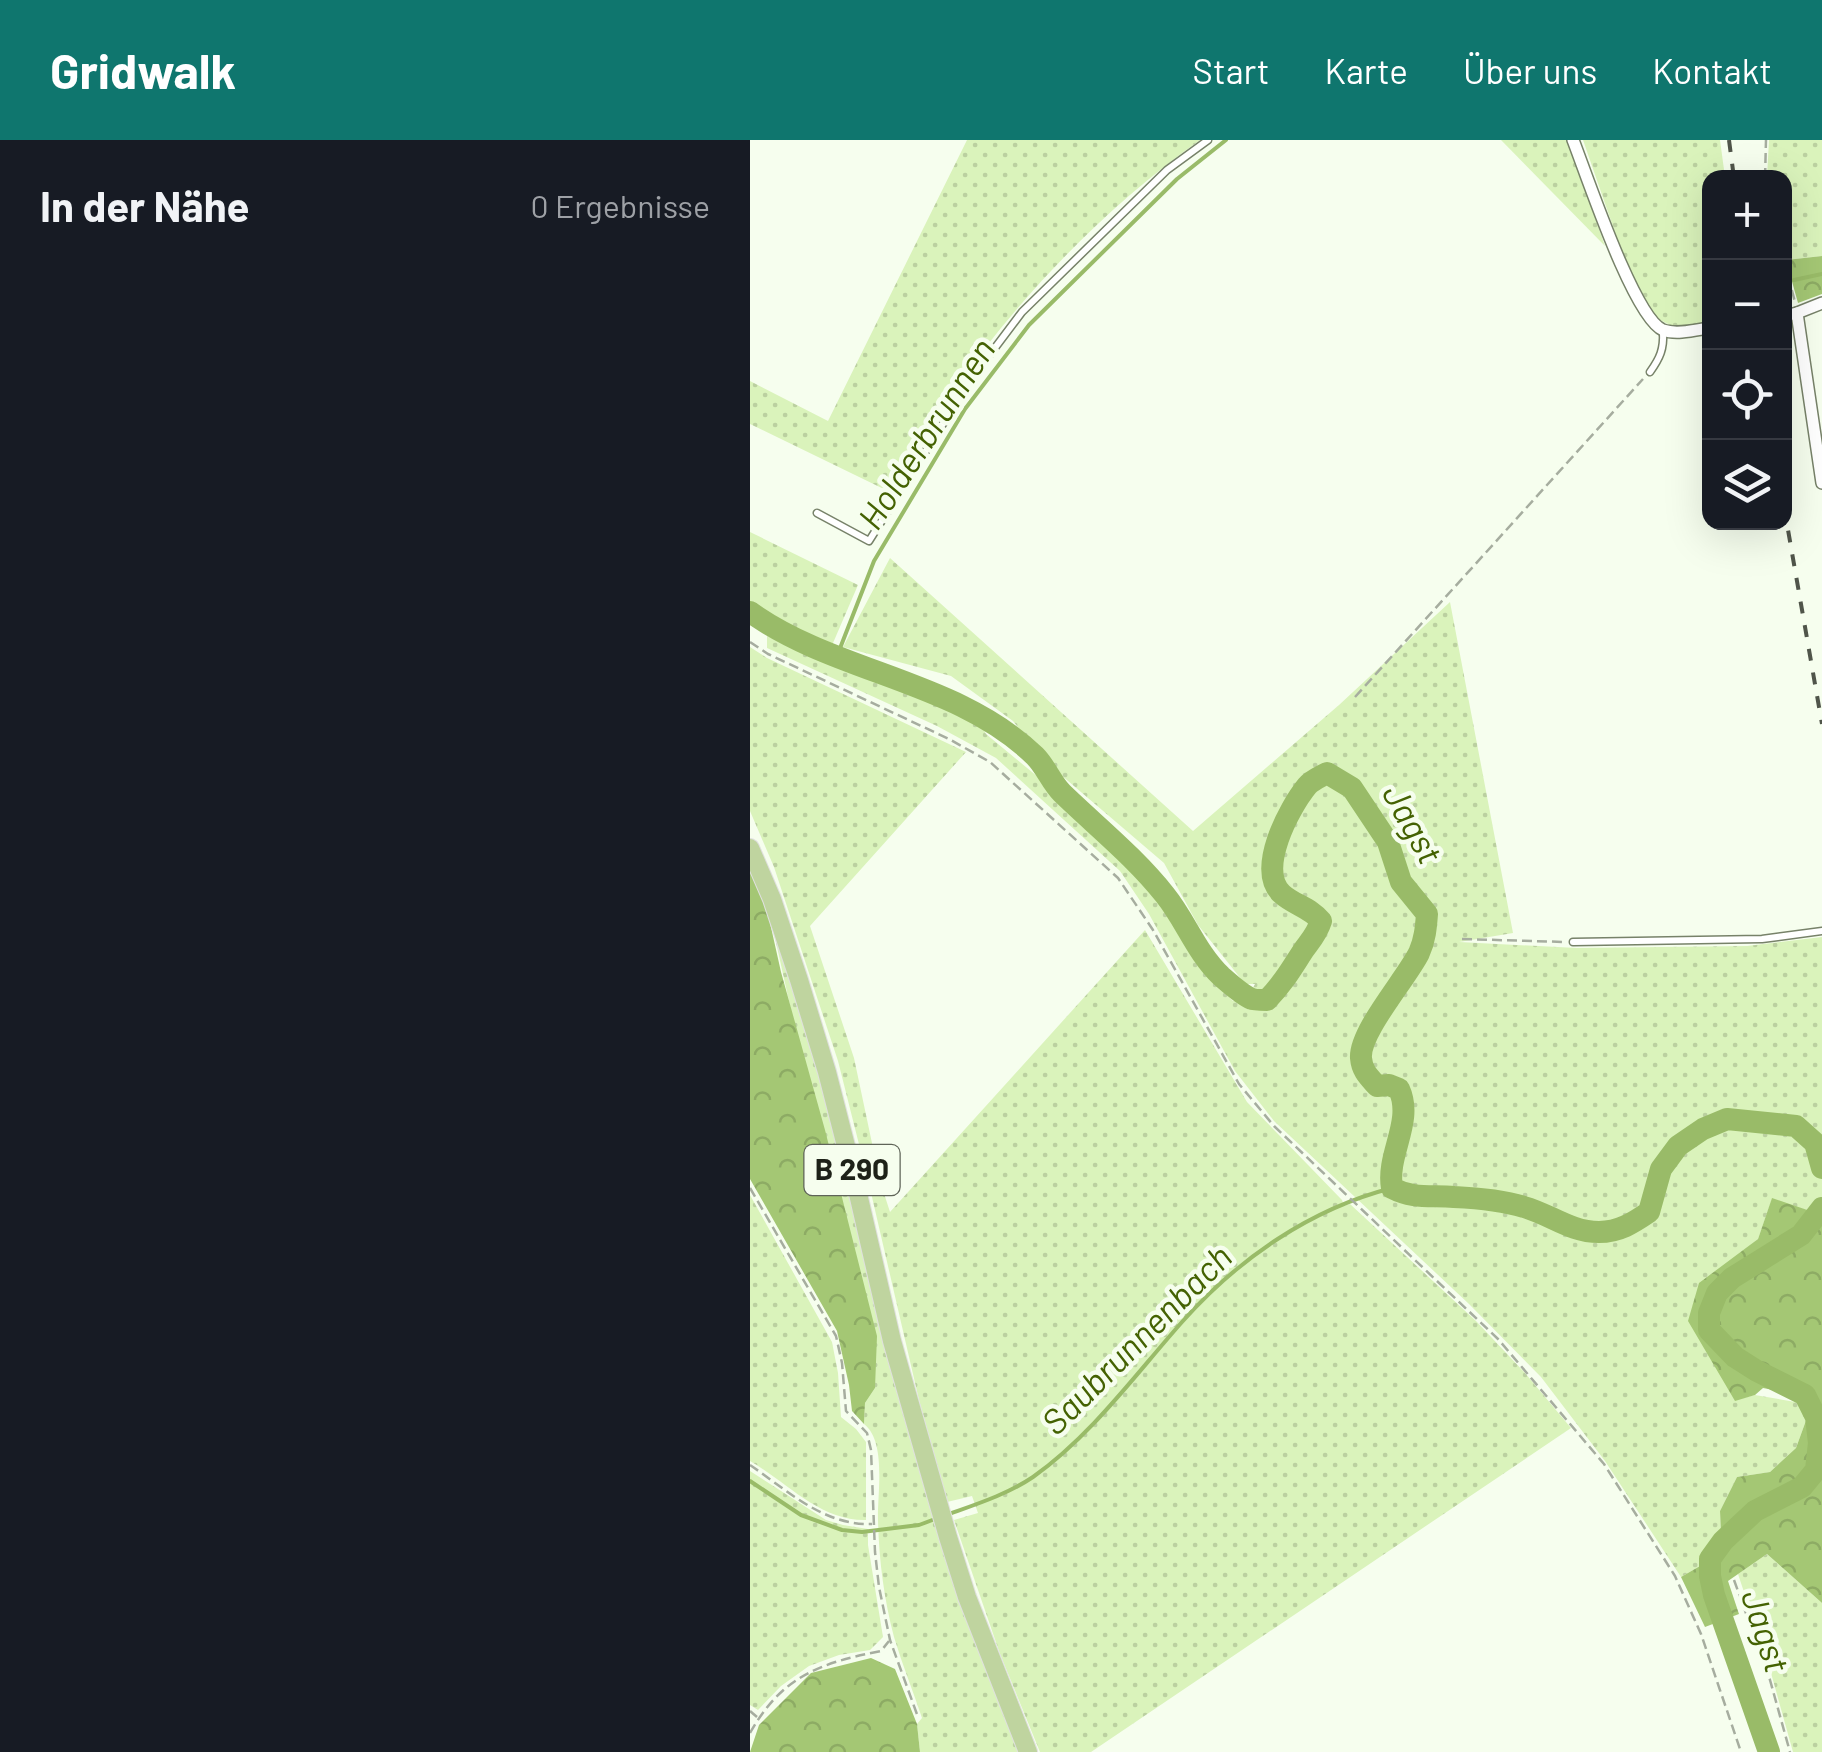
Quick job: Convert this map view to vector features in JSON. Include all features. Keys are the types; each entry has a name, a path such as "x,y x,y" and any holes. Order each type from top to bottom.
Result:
{"main road":[{"name":"B 290","path":"750,848 788,948 827,1072 892,1342 966,1598 1028,1752"}],"street":[{"path":"1574,140 1630,284 1648,315 1663,330 1702,329"},
{"path":"1792,314 1822,302"},
{"path":"1792,319 1822,483"}],"lane":[{"path":"818,514 869,541 970,380 1022,312 1167,170 1208,140"},
{"path":"1650,372 1664,347 1663,330"},
{"path":"1573,942 1762,939 1822,931"}],"path":[{"path":"1765,170 1766,140"},
{"path":"1355,696 1650,372"},
{"path":"750,642 990,762 1118,878 1239,1084 1274,1126 1498,1339 1604,1464 1675,1576 1701,1634 1741,1752"},
{"path":"1462,939 1573,942"},
{"path":"750,1188 836,1336 846,1411 867,1433 878,1587 890,1640 918,1717"},
{"path":"750,1465 826,1516 846,1524 874,1524"},
{"path":"1734,1580 1770,1680 1790,1752"},
{"path":"750,1733 784,1688 812,1670 881,1651 890,1640"},
{"path":"750,1711 758,1718"}],"green space":[{"path":"967,140 1200,140 1099,223 1009,318 956,387 892,493 750,424 750,381 828,421"},
{"path":"1501,140 1568,140 1605,246"},
{"path":"1583,140 1720,140 1724,170 1702,170 1702,325 1672,326 1650,315 1627,267"},
{"path":"1769,140 1822,140 1822,256 1792,259 1792,170 1767,170"},
{"path":"1822,256 1822,294 1798,303 1792,282 1792,259"},
{"path":"750,532 858,585 830,650 772,623 750,607"},
{"path":"890,558 1193,831 1339,705 1450,602 1513,933 1459,942 1577,948 1747,946 1822,937 1822,1215 1772,1199 1758,1239 1732,1260 1724,1379 1735,1400 1755,1395 1801,1403 1808,1415 1796,1448 1770,1472 1737,1477 1720,1511 1721,1534 1700,1566 1681,1577 1605,1461 1541,1377 1274,1121 1235,1071 1149,914 1120,871 996,758 937,726 767,648 767,636 978,720 986,734 1038,777 1152,888 1209,977 1233,1001 1246,1001 1255,984 1245,984 1198,925 1164,863 1047,763 1013,721 951,676 843,647"},
{"path":"750,647 966,752 810,926 854,1058 890,1212 1145,930 1247,1102 1344,1206 1350,1204 1476,1321 1571,1428 1091,1752 1040,1752 1000,1654 954,1520 978,1513 972,1496 947,1502 838,1061 774,867 750,811"},
{"path":"750,865 764,896 877,1336 875,1388 865,1403 864,1424 852,1411 837,1331 750,1179"},
{"path":"771,920 817,1062 936,1527 1021,1752 920,1752 917,1724 922,1718 894,1637 883,1579 878,1455 876,1443 864,1424 865,1403 875,1388"},
{"path":"750,1195 832,1342 841,1417 866,1442 866,1520 849,1519 819,1508 750,1461"},
{"path":"1772,1198 1822,1215 1822,1603 1767,1554 1728,1581 1739,1614 1705,1627 1681,1577 1700,1566 1721,1534 1720,1511 1737,1477 1770,1472 1796,1448 1808,1415 1809,1397 1763,1388 1735,1401 1688,1321 1699,1283 1758,1239"},
{"path":"750,1471 826,1520 868,1529 883,1637 870,1650 839,1655 809,1666 781,1686 758,1710 750,1705"},
{"path":"1767,1554 1822,1603 1822,1752 1793,1752 1738,1574"},
{"path":"871,1658 895,1669 917,1724 920,1752 750,1752 759,1725 811,1673"}],"waterway":[{"name":"Holderbrunnen","path":"837,656 874,561 965,409 1029,325 1177,179 1226,140"},
{"path":"1794,280 1822,274"},
{"name":"Jagst","path":"750,612 820,650 933,693 1004,731 1035,756 1062,793 1153,881 1212,967 1253,999 1267,1000 1273,994 1321,921 1282,894 1275,883 1274,855 1284,824 1307,786 1327,773 1352,788 1388,842 1401,882 1427,914 1419,953 1362,1047 1362,1063 1369,1077 1377,1086 1399,1089 1403,1101 1392,1188 1415,1195 1508,1203 1579,1229 1606,1232 1649,1212 1661,1169 1678,1146 1727,1119 1796,1126 1815,1143 1822,1168"},
{"name":"Saubrunnenbach","path":"949,1514 1013,1489 1054,1461 1093,1424 1204,1299 1251,1257 1332,1209 1392,1188"},
{"name":"Jagst","path":"1769,1752 1714,1595 1710,1559 1755,1511 1802,1487 1816,1470 1816,1417 1805,1395 1735,1357 1709,1330 1709,1313 1717,1293 1732,1278 1801,1235 1822,1208"},
{"name":"Saubrunnenbach","path":"750,1481 801,1515 842,1530 862,1532 919,1525 935,1519"}],"railway":[{"path":"1729,140 1733,170"},
{"path":"1788,530 1822,724"}]}
